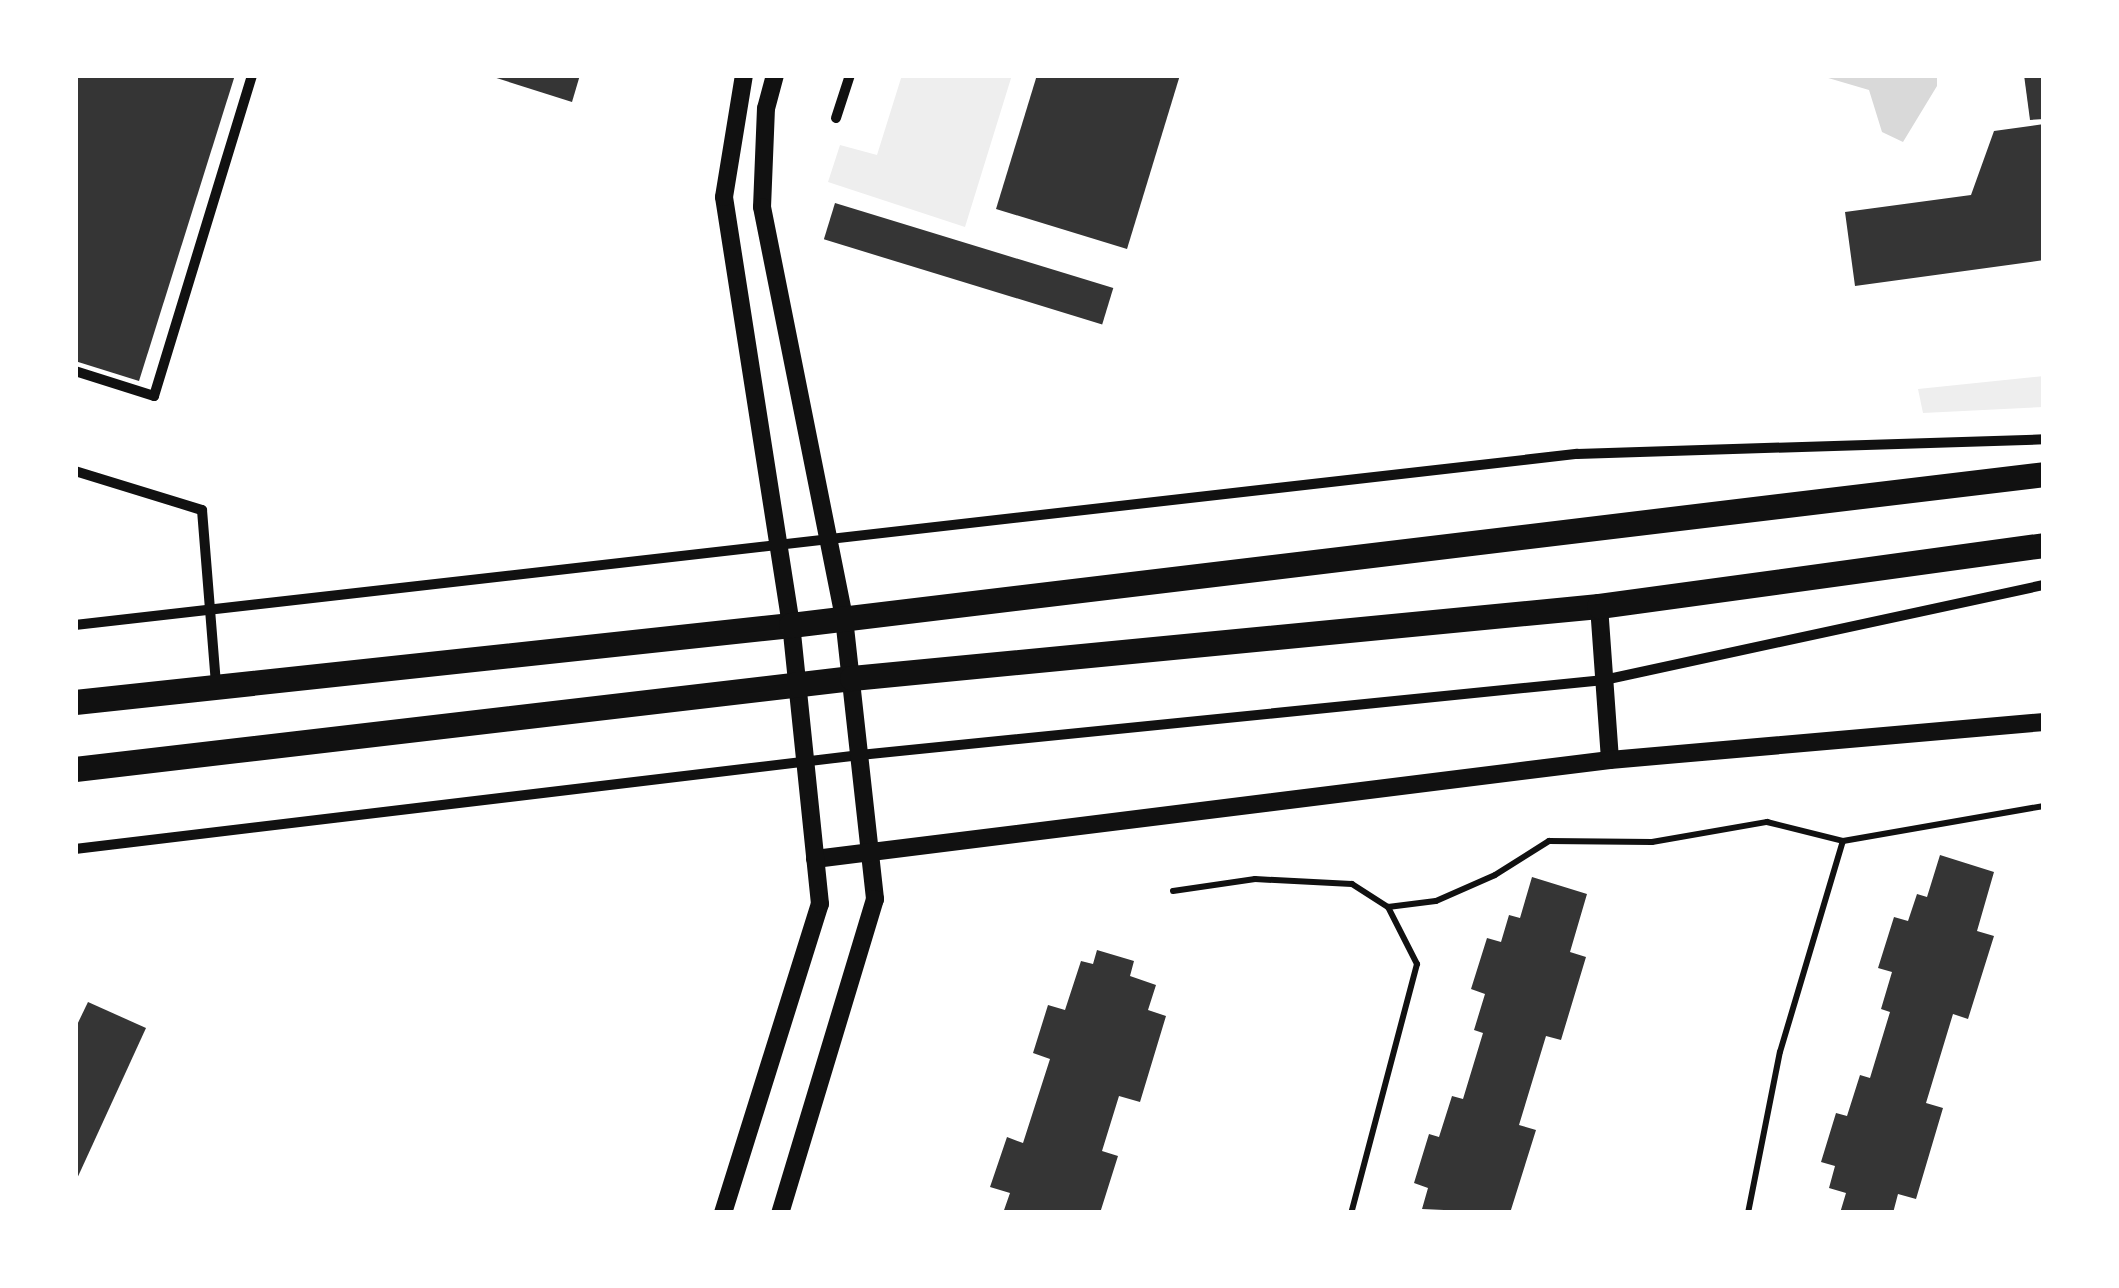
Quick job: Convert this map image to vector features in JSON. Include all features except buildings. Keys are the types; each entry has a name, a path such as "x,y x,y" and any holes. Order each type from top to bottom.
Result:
{"highway":[{"path":"75,702 791,625 2044,474"},
{"path":"75,769 852,678 1600,606 2044,545"}],"street":[{"path":"75,371 154,396 252,75"},
{"path":"723,1213 820,904 780,543 724,197 744,75"},
{"path":"775,75 766,108 762,207 844,618 875,898 780,1213"},
{"path":"836,118 850,75"},
{"path":"75,625 830,536 1577,454 2044,438"},
{"path":"75,472 202,510 216,687"},
{"path":"75,850 860,755 1604,680 2044,585"},
{"path":"1600,606 1610,760"},
{"path":"815,859 1610,760 2044,722"}],"path":[{"path":"1388,908 1436,901 1494,876 1549,841 1652,842 1767,822 1843,840 2044,806"},
{"path":"1748,1213 1780,1052 1843,840"},
{"path":"1173,891 1255,879 1352,884 1388,908 1417,964 1351,1213"}],"shaded area":[{"path":"902,75 1012,75 965,227 828,182 840,145 877,155"},
{"path":"1818,75 1937,75 1937,86 1903,142 1882,132 1869,90"},
{"path":"2044,376 2044,407 1923,413 1918,389"}]}
